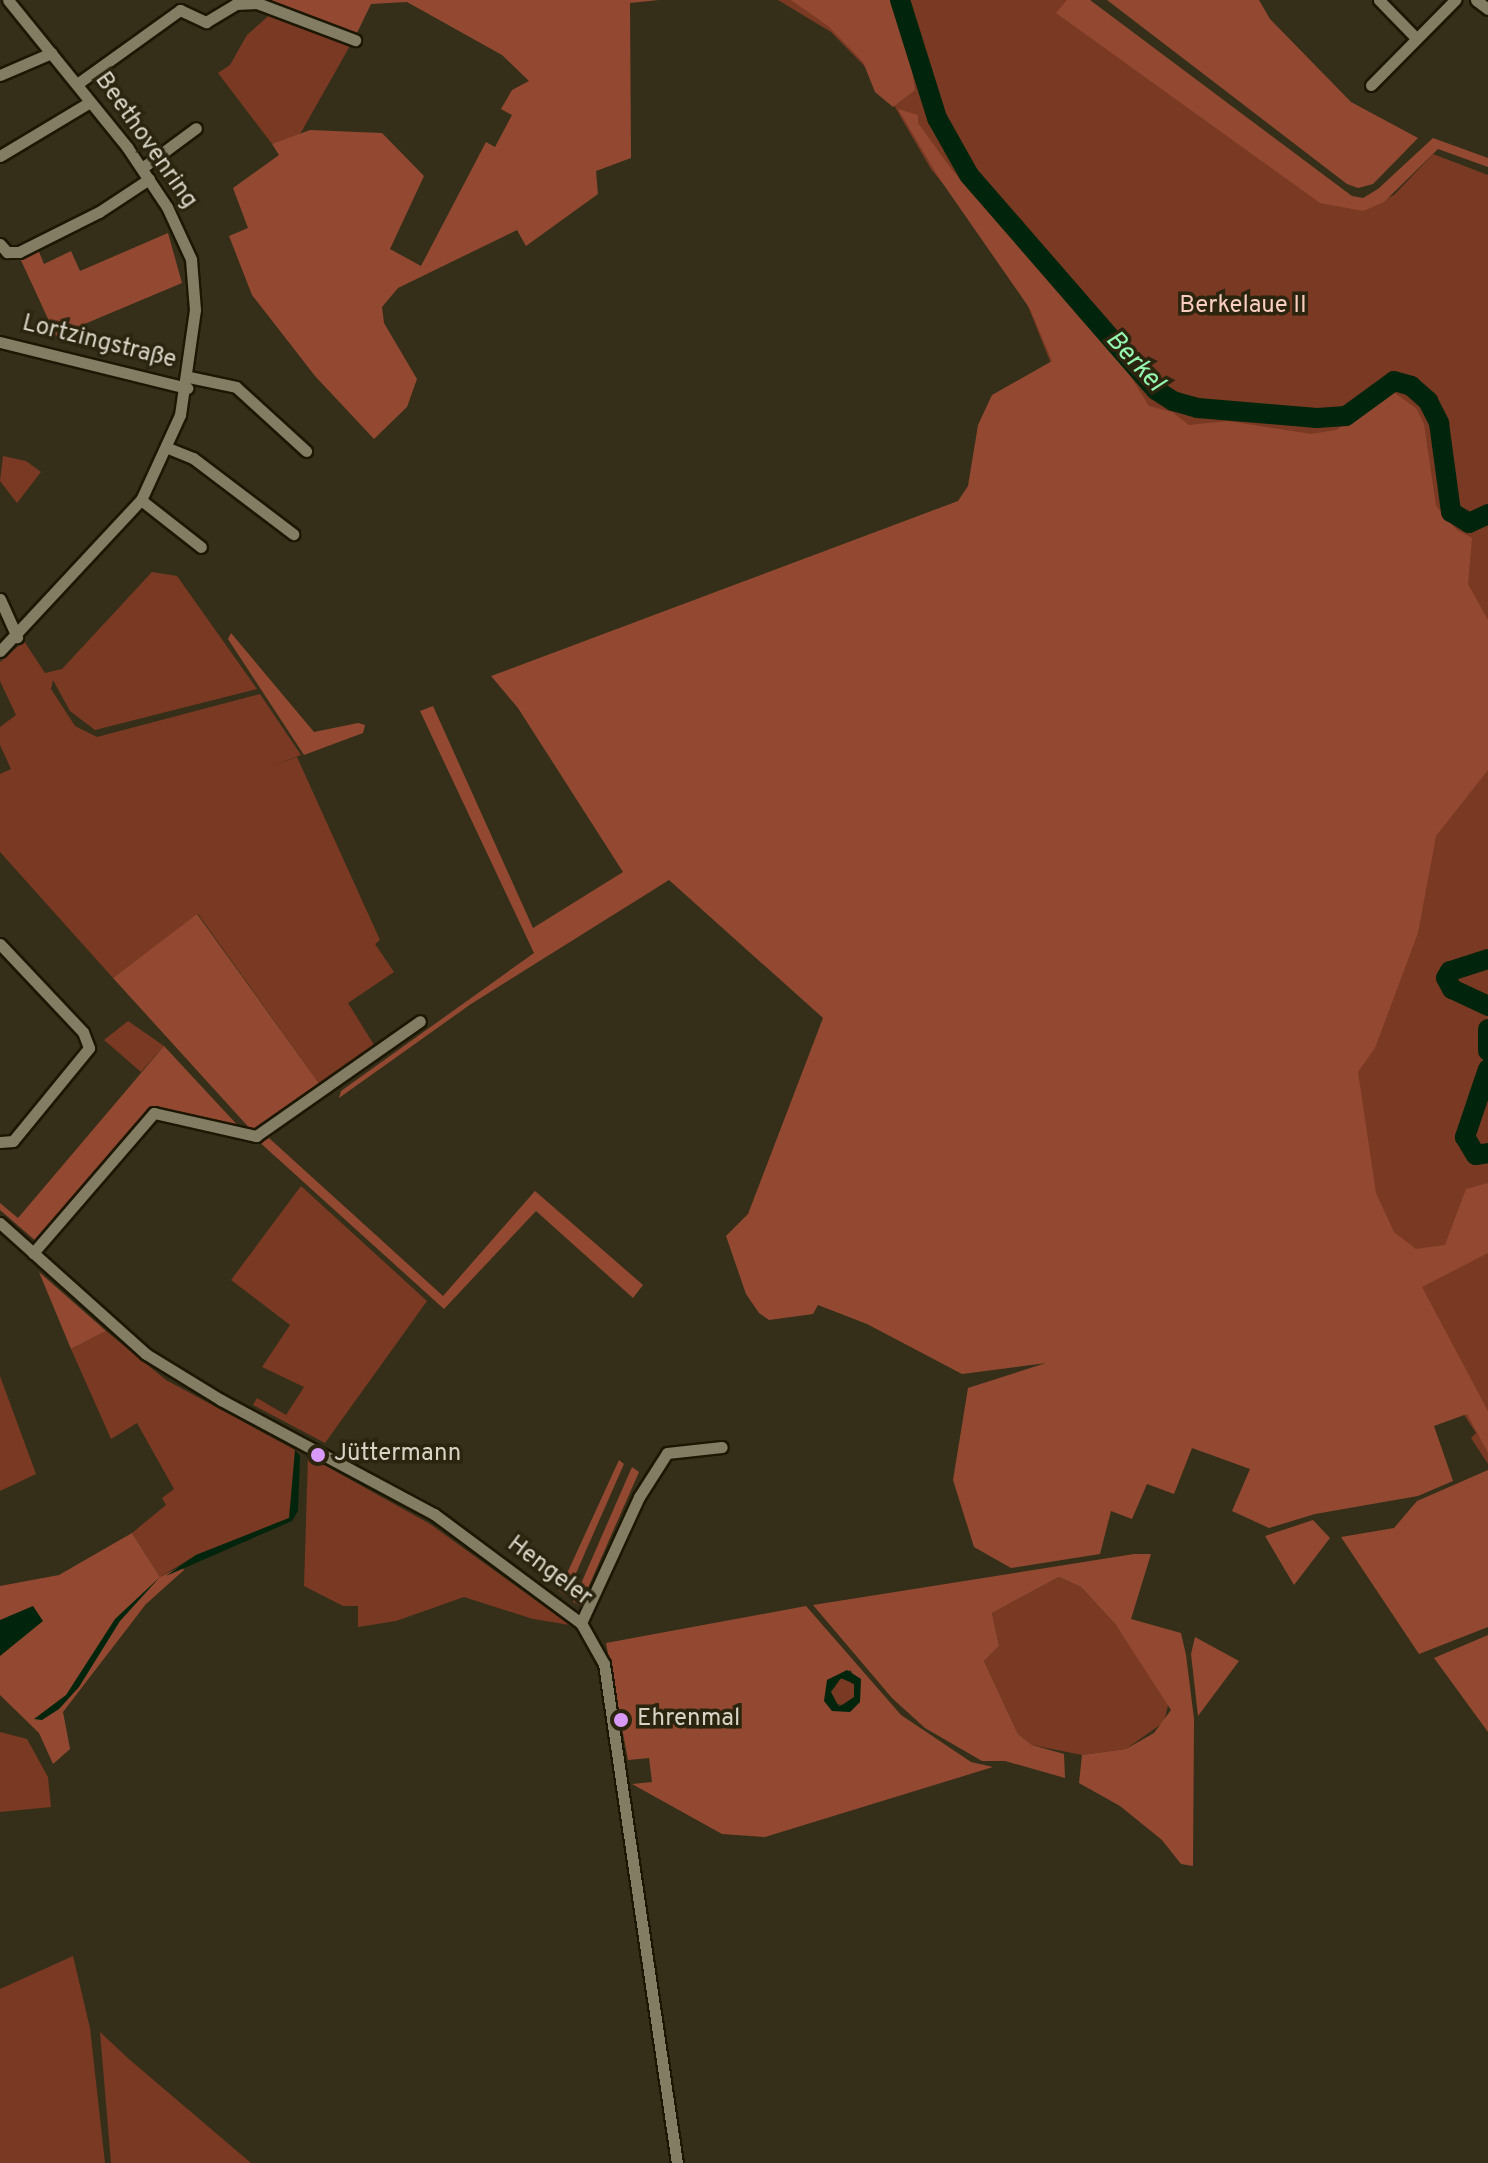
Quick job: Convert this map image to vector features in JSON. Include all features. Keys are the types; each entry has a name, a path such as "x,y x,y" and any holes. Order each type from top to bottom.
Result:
{"street":[{"path":"1379,0 1415,37"},
{"path":"1371,85 1415,37 1455,0"},
{"path":"1476,0 1488,9"},
{"name":"Beethovenring","path":"0,651 17,637 141,500 168,448 188,382 193,270 179,227 142,168 12,1"},
{"path":"77,84 180,10 206,22 236,4 257,3 355,40"},
{"path":"0,75 51,53"},
{"path":"0,156 90,102"},
{"path":"142,168 196,128"},
{"path":"0,244 7,252 19,252 99,212 149,179"},
{"name":"Lortzingstraße","path":"0,342 188,382"},
{"path":"188,382 236,387 306,451"},
{"path":"168,448 193,458 293,534"},
{"path":"141,500 201,547"},
{"path":"0,599 17,637"},
{"path":"0,944 83,1032 89,1048 13,1141 0,1142"},
{"path":"33,1253 154,1113 256,1136 420,1021"},
{"name":"Hengeler","path":"0,1223 158,1362 434,1514 581,1623 604,1664 677,2163"},
{"path":"581,1623 639,1497 667,1453 722,1447"}],"green space":[{"name":"Berkelaue II","path":"778,0 1076,0 1362,211 1394,195 1433,154 1488,175 1488,1464 1471,1438 1476,1433 1392,1304 1239,456 1054,371 1013,269 931,169 881,83 831,32"},
{"path":"274,11 351,44 299,136 272,144 218,73 230,65 247,35"},
{"path":"3,456 26,461 41,472 17,503 0,481"},
{"path":"152,572 177,576 257,689 95,730 70,711 53,680 51,689 75,726 97,737 260,694 301,755 267,768 297,757 380,940 375,944 394,972 348,1003 376,1048 321,1086 198,914 113,978 0,852 0,774 11,769 0,745 0,727 16,715 0,681 0,662 24,641 45,673 62,669"},
{"path":"128,1021 164,1046 141,1072 104,1040"},
{"path":"301,1186 427,1301 325,1443 253,1405 257,1398 286,1415 304,1387 262,1367 290,1325 231,1280"},
{"path":"106,1331 166,1380 295,1450 294,1511 289,1518 196,1555 160,1577 132,1533 166,1505 162,1498 174,1489 137,1423 111,1439 71,1349"},
{"path":"0,1376 36,1474 0,1491"},
{"path":"308,1456 430,1524 570,1625 533,1619 464,1597 396,1621 358,1627 358,1606 343,1606 304,1586"},
{"path":"1059,1577 1081,1587 1116,1625 1169,1701 1164,1722 1126,1749 1082,1755 1032,1745 1018,1734 984,1661 999,1646 992,1613"},
{"path":"843,1679 852,1683 856,1692 852,1701 843,1705 834,1701 830,1692 834,1683"},
{"path":"0,1732 27,1739 48,1777 51,1807 0,1812"},
{"path":"73,1956 90,2028 105,2163 0,2163 0,1989"},
{"path":"100,2032 130,2060 251,2163 111,2163"}],"shaded area":[{"path":"267,0 659,0 630,3 631,158 596,171 598,194 526,246 517,230 398,288 382,307 384,323 417,379 407,407 374,439 315,376 252,295 229,236 248,228 233,188 279,155 272,144 310,130 382,133 424,176 390,249 421,266 486,142 495,147 512,115 501,109 512,90 529,81 502,55 407,2 371,4 355,37"},
{"path":"791,0 890,0 906,30 915,90 893,107 875,92 863,62 828,26"},
{"path":"1067,0 1090,0 1352,196 1363,198 1378,189 1433,138 1488,158 1488,167 1438,149 1384,202 1363,211 1320,203 1056,13"},
{"path":"1107,0 1259,0 1270,19 1351,102 1418,138 1373,184 1358,188 1347,184"},
{"path":"898,109 918,115 918,123 952,170 1041,264 1078,316 1126,369 1149,406 1172,412 1189,425 1228,421 1311,434 1336,430 1393,392 1416,408 1424,424 1436,506 1457,530 1472,538 1468,584 1488,620 1488,770 1436,836 1418,933 1375,1048 1358,1072 1376,1193 1394,1232 1416,1249 1445,1245 1466,1189 1488,1183 1488,1253 1422,1287 1488,1411 1488,1453 1467,1414 1434,1426 1453,1481 1418,1496 1315,1514 1269,1528 1232,1511 1250,1469 1192,1448 1174,1494 1147,1484 1132,1519 1111,1511 1100,1554 1011,1568 974,1547 953,1480 968,1388 1046,1363 962,1374 867,1324 818,1305 813,1314 769,1320 759,1313 746,1294 726,1236 748,1214 823,1018 669,880 471,1004 339,1098 341,1091 534,953 420,711 433,706 533,928 623,872 518,708 491,676 958,501 968,486 978,425 992,395 1052,361 1030,309 939,178"},
{"path":"168,233 182,283 56,336 19,256 37,247 44,264 71,251 80,271"},
{"path":"231,633 314,732 358,723 365,725 363,733 304,755 228,639"},
{"path":"197,914 321,1086 253,1132 113,978"},
{"path":"164,1046 242,1130 152,1109 37,1242 0,1210 0,1203 18,1218"},
{"path":"317,1099 269,1138 443,1296 535,1191 643,1285 633,1298 536,1211 444,1309 256,1139"},
{"path":"39,1272 106,1331 71,1349"},
{"path":"295,1450 300,1456 298,1511 292,1521 166,1576 196,1555 289,1518"},
{"path":"619,1460 624,1464 566,1596 559,1591"},
{"path":"632,1467 639,1472 580,1606 573,1602"},
{"path":"1488,1470 1488,1627 1419,1654 1341,1537 1394,1528 1417,1501"},
{"path":"1313,1520 1330,1538 1294,1585 1265,1536"},
{"path":"132,1533 160,1577 182,1566 184,1570 146,1604 63,1712 70,1749 53,1764 39,1733 0,1695 0,1586 59,1575"},
{"path":"1134,1554 1151,1554 1131,1619 1181,1633 1186,1655 1194,1719 1193,1866 1181,1864 1162,1840 1120,1806 1079,1783 1082,1755 1126,1749 1154,1733 1171,1710 1116,1625 1081,1587 1059,1577 992,1613 999,1646 984,1661 1018,1734 1032,1745 1064,1754 1065,1778 1005,1761 982,1761 925,1728 892,1698 813,1605"},
{"path":"160,1577 120,1621 79,1687 59,1709 42,1720 34,1719 66,1695 115,1619"},
{"path":"33,1606 43,1621 0,1656 0,1620"},
{"path":"806,1606 901,1715 971,1762 993,1767 765,1837 722,1834 632,1784 652,1782 649,1758 628,1760 606,1643","holes":["851,1670 860,1702 832,1711 827,1680"]},
{"path":"1488,1635 1488,1732 1434,1658"},
{"path":"1195,1637 1239,1661 1198,1716 1191,1654"},
{"path":"847,1670 861,1679 860,1702 850,1712 832,1711 824,1701 827,1680","holes":["841,1678 854,1684 854,1697 839,1707 831,1692"]}],"waterway":[{"name":"Berkel","path":"900,0 937,118 969,175 1156,390 1173,401 1198,408 1317,418 1346,416 1394,381 1411,386 1428,401 1439,423 1451,512 1469,523 1488,514"},
{"name":"Berkel","path":"1488,959 1450,971 1446,978 1452,989 1488,1006"},
{"name":"Berkel","path":"1488,1029 1488,1051"},
{"name":"Berkel","path":"1488,1069 1465,1137 1476,1155 1488,1153"}],"place":[{"name":"Jüttermann","path":"318,1455"},
{"name":"Ehrenmal","path":"621,1720"}]}
